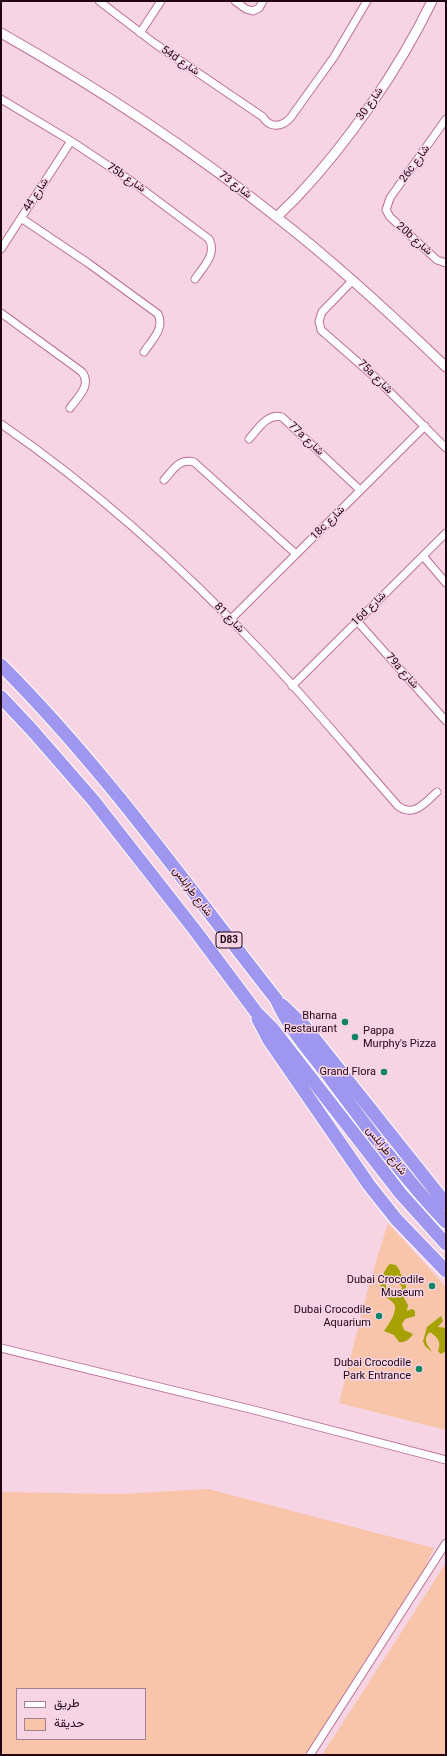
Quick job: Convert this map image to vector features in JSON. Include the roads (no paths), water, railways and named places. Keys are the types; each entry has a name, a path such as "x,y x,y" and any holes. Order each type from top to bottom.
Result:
{"highway":[{"name":"شارع طرابلس","path":"1,666 41,707 108,782 276,999 289,1023 342,1094 401,1170 446,1222"},
{"name":"شارع طرابلس","path":"1,697 52,752 93,800 203,941 256,1012 272,1028 401,1194 446,1244"},
{"path":"276,999 306,1028 446,1204"},
{"path":"256,1012 269,1040 364,1179 396,1219 446,1272"}],"street":[{"name":"54d شارع","path":"99,1 140,33 263,117 280,121 294,111 334,57 367,1"},
{"path":"140,33 161,1"},
{"path":"235,1 246,9 253,11 259,8 263,1"},
{"name":"شارع 30","path":"279,218 339,147 366,111 408,47 432,1"},
{"name":"شارع 73","path":"1,33 133,114 207,164 279,218 351,279 446,367"},
{"name":"75b شارع","path":"1,99 71,141 140,187 209,239 212,253 195,279"},
{"name":"26c شارع","path":"386,210 390,198 446,119"},
{"name":"شارع 44","path":"1,248 71,141"},
{"name":"20b شارع","path":"386,210 390,217 415,240 438,260 446,263"},
{"path":"21,218 99,271 158,314 161,324 160,329 144,352"},
{"name":"75a شارع","path":"351,279 320,316 319,325 321,330 356,359 446,448"},
{"path":"1,313 82,372 86,379 85,388 70,408"},
{"name":"77a شارع","path":"249,439 269,418 278,416 282,417 360,490"},
{"name":"شارع 81","path":"1,424 78,482 121,518 169,560 231,619 402,809 411,811 415,810 437,792"},
{"name":"18c شارع","path":"231,619 425,426"},
{"path":"164,480 180,463 189,461 199,464 296,554"},
{"name":"16d شارع","path":"292,686 446,533"},
{"path":"423,556 446,584"},
{"name":"79a شارع","path":"357,621 446,721"},
{"path":"1,1348 258,1411 446,1460"},
{"path":"310,1755 446,1543"}],"place":[{"name":"Bharna Restaurant","path":"345,1022"},
{"name":"Pappa Murphy's Pizza","path":"355,1037"},
{"name":"Grand Flora","path":"384,1072"},
{"name":"Dubai Crocodile Museum","path":"432,1286"},
{"name":"Dubai Crocodile Aquarium","path":"379,1316"},
{"name":"Dubai Crocodile Park Entrance","path":"419,1369"}]}
